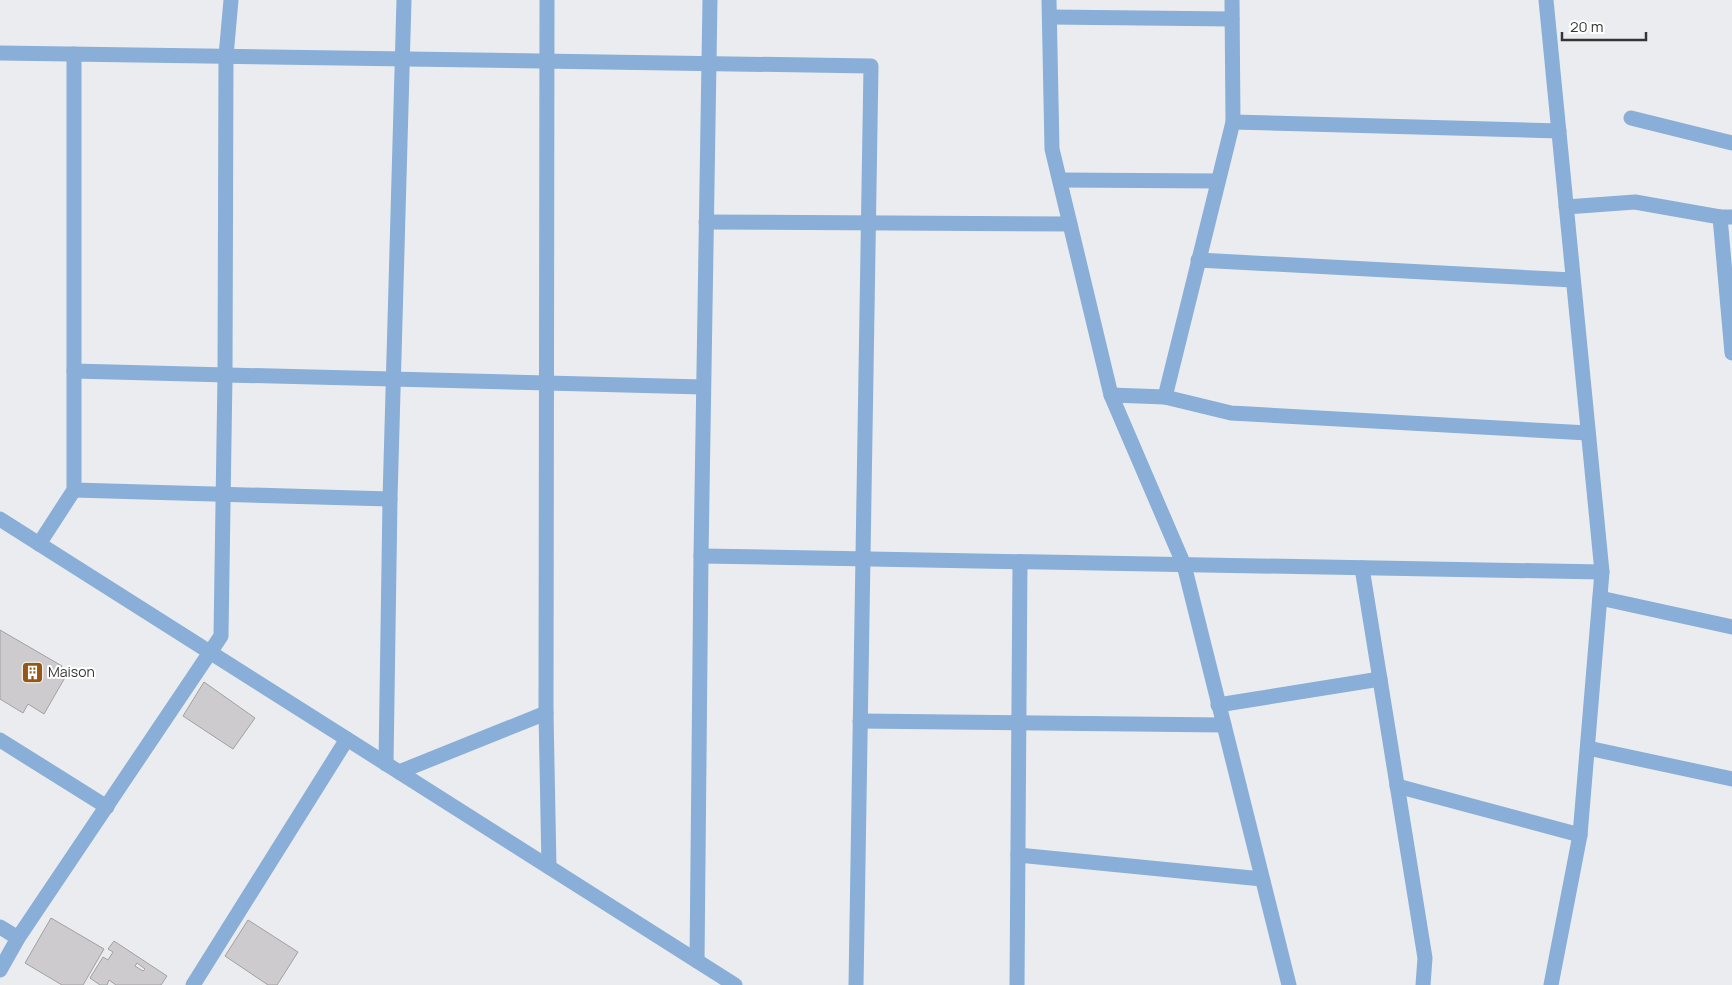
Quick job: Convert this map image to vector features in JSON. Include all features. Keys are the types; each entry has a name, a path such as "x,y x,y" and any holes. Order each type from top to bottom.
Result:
{"street":[{"path":"0,970 18,938 221,636 225,375 226,56 230,0"},
{"path":"386,764 390,499 404,0"},
{"path":"547,0 548,383 546,713 549,867"},
{"path":"697,960 710,0"},
{"path":"1049,0 1052,149 1111,395 1184,565 1289,985"},
{"path":"1165,397 1233,122 1232,0"},
{"path":"1546,0 1602,572 1580,835 1551,985"},
{"path":"1050,17 1232,19"},
{"path":"0,53 871,66 856,985"},
{"path":"39,544 74,490 74,54"},
{"path":"1631,118 1732,143"},
{"path":"1233,122 1559,131"},
{"path":"1060,180 1218,181"},
{"path":"1566,207 1635,202 1726,217 1732,353"},
{"path":"706,222 1070,224"},
{"path":"1198,260 1574,280"},
{"path":"74,371 704,387"},
{"path":"1111,395 1165,397 1231,413 1588,433"},
{"path":"74,490 390,499"},
{"path":"0,519 735,985"},
{"path":"701,556 1602,572"},
{"path":"1017,985 1020,562"},
{"path":"1362,568 1425,958 1423,985"},
{"path":"1600,598 1732,627"},
{"path":"1218,705 1380,679"},
{"path":"399,772 546,713"},
{"path":"860,721 1224,726"},
{"path":"193,985 347,739"},
{"path":"0,740 106,807"},
{"path":"1588,748 1732,779"},
{"path":"1397,786 1580,835"},
{"path":"1018,855 1262,879"},
{"path":"0,927 18,938"}],"building":[{"name":"Maison","path":"0,630 62,666 59,670 67,674 44,714 28,704 23,713 0,699"},
{"path":"204,682 255,718 233,749 183,716"},
{"path":"51,918 104,949 83,985 62,985 25,963"},
{"path":"248,920 298,952 277,985 268,985 225,956"},
{"path":"114,941 167,976 161,985 116,985 109,980 107,985 100,985 90,978 103,957 108,960 113,952 108,949","holes":["137,963 145,969 143,971 135,966"]}],"place":[{"name":"Maison","path":"32,672"}]}
